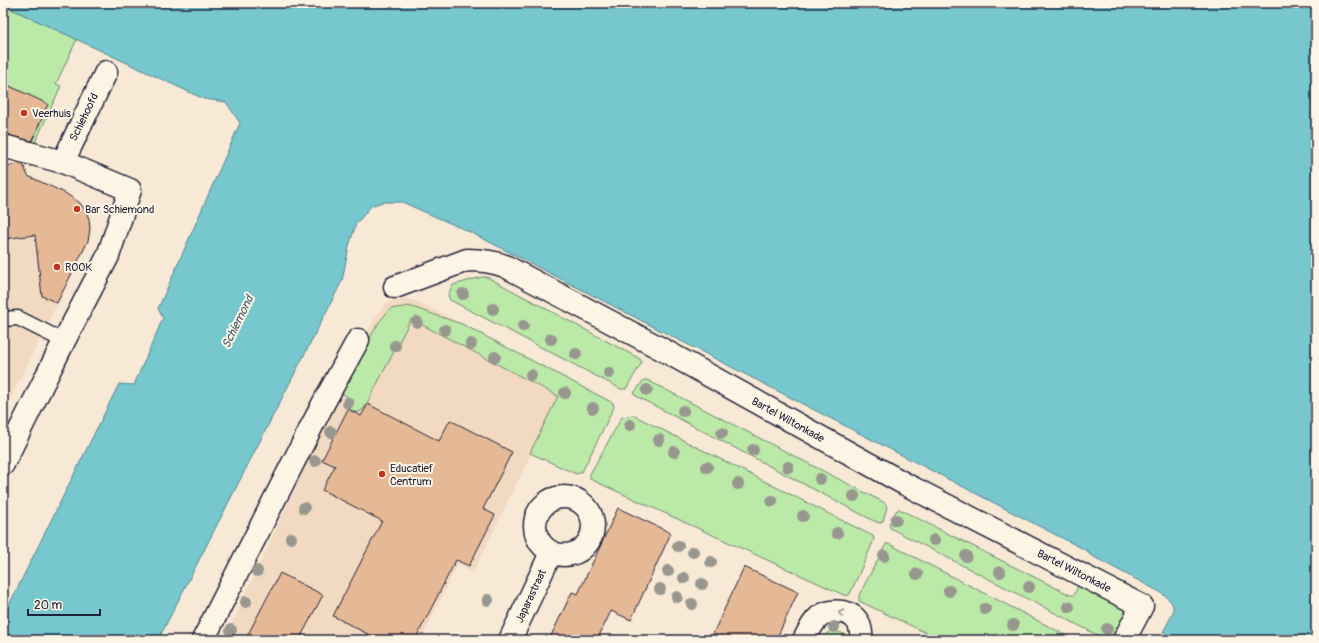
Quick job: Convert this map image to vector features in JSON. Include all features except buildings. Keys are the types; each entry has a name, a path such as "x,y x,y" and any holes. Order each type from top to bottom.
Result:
{"street":[{"name":"Schiehoofd","path":"62,162 106,72"},
{"path":"3,146 62,162 130,190 108,256 3,464"},
{"name":"Bartel Wiltonkade","path":"394,287 467,260 493,262 505,266 662,350 905,484 1142,606 1124,640"},
{"path":"203,640 324,402 358,340"},
{"name":"Japarastraat","path":"510,640 551,553"},
{"path":"804,640 815,621 828,612 835,611 853,616 858,622 862,640"}],"lane":[{"path":"3,319 18,318 64,341"}],"shaded area":[{"path":"5,165 71,196 80,203 86,211 90,229 87,244 3,413 3,166"},
{"path":"403,298 420,302 567,381 473,573 458,564 421,640 224,640 373,321 386,303"}],"green space":[{"path":"3,5 77,39 56,84 61,86 33,147 3,135"},
{"path":"487,277 640,359 642,362 626,389 621,389 450,300 448,295 453,285"},
{"path":"409,306 462,324 613,403 614,407 582,472 576,474 530,453 558,396 411,319 364,409 357,413 349,409 354,401 340,392 379,322 390,309"},
{"path":"644,380 647,380 885,503 887,507 883,521 880,523 874,521 636,396 634,393"},
{"path":"633,415 873,536 874,540 850,594 846,596 590,479 590,474 622,417"},
{"path":"899,509 1070,595 1074,595 1078,586 1081,585 1128,608 1116,640 1107,640 890,528 889,524 896,511"},
{"path":"886,544 889,544 1075,640 941,640 859,601 859,595"},
{"path":"830,631 841,633 849,640 819,640"}],"water":[{"name":"Schiemond","path":"3,3 1316,3 1316,640 1177,640 1163,632 1173,610 1173,606 1167,597 1090,555 1089,552 470,232 402,202 382,202 371,206 356,224 349,246 342,281 158,640 3,640 3,617 119,384 134,385 163,318 158,309 240,123 226,102 204,99 3,5"}],"place":[{"name":"Veerhuis","path":"24,113"},
{"name":"Bar Schiemond","path":"77,209"},
{"name":"ROOK","path":"57,267"},
{"name":"Educatief Centrum","path":"382,474"}]}
